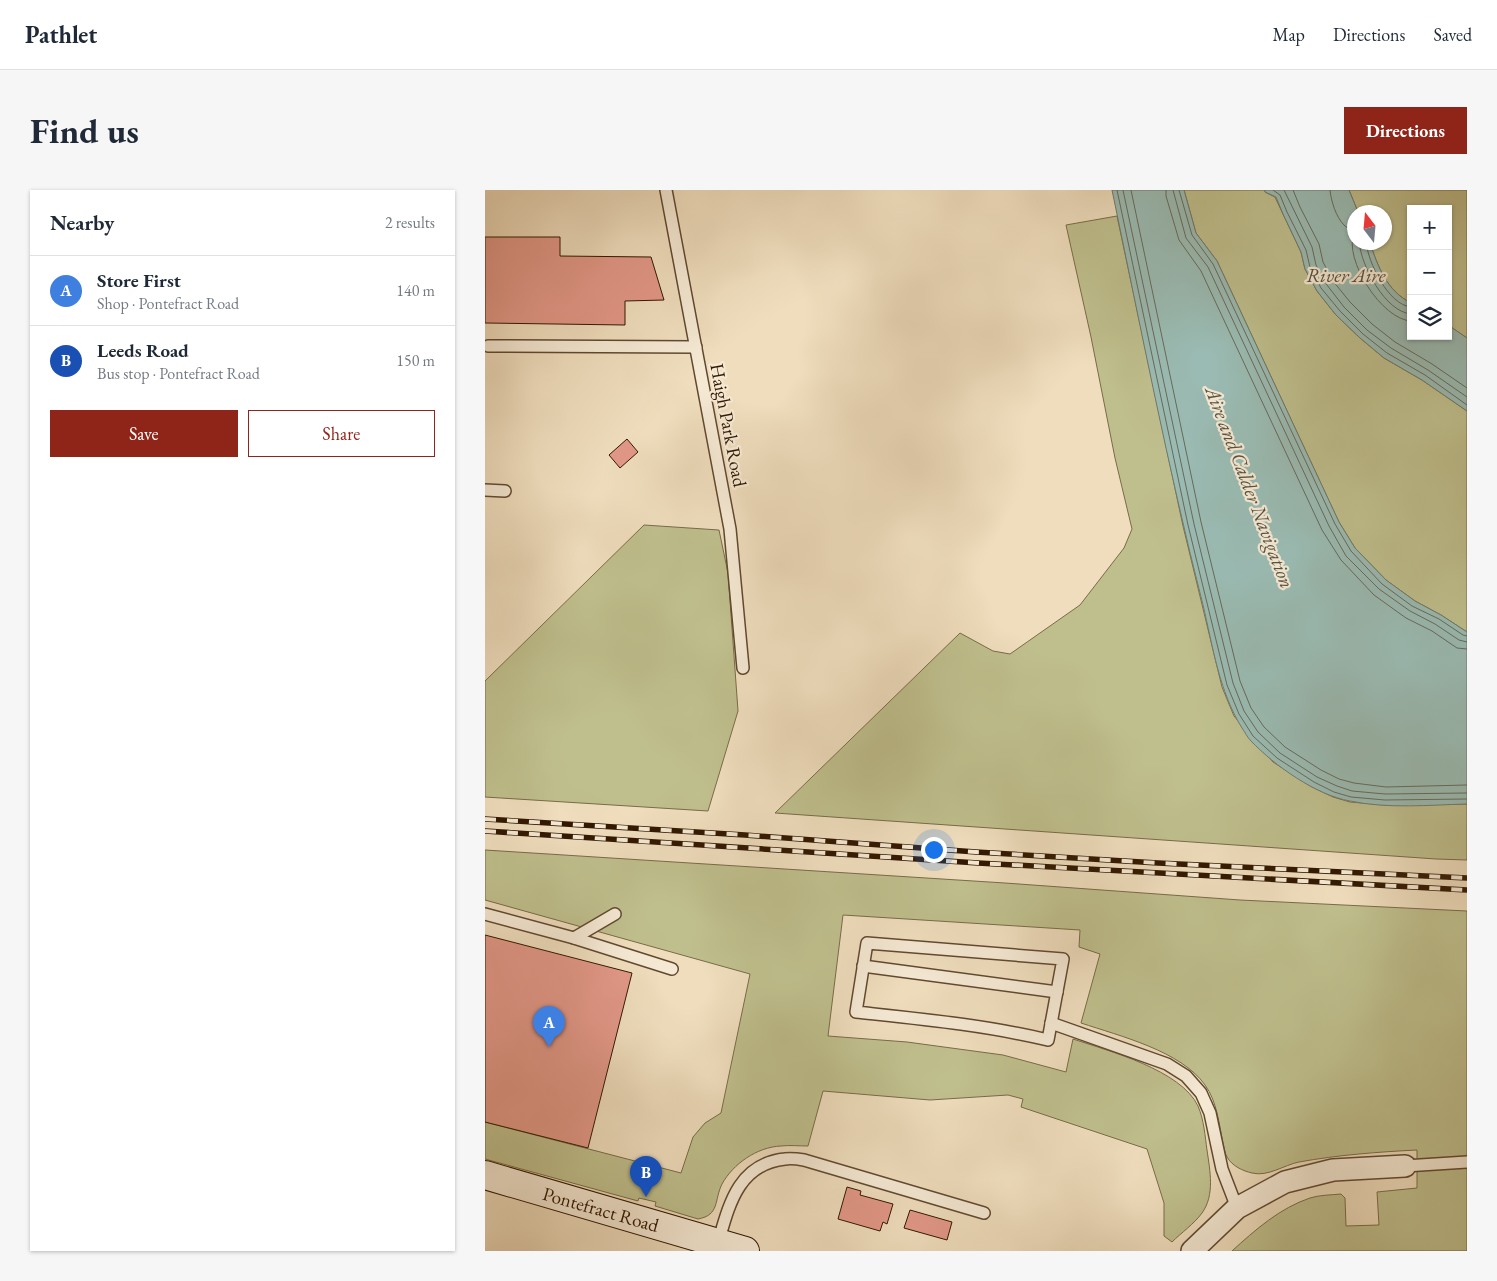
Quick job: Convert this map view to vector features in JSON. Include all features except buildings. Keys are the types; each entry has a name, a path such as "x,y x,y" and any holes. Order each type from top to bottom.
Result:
{"main road":[{"name":"Pontefract Road","path":"485,1175 745,1251"}],"street":[{"path":"1192,1251 1237,1208 1285,1182 1333,1170 1405,1166"}],"lane":[{"name":"Haigh Park Road","path":"667,190 730,529 743,668"},
{"path":"488,346 696,348"},
{"path":"485,490 505,491"},
{"path":"485,914 575,938 672,970"},
{"path":"575,938 615,914"},
{"path":"867,944 1063,959 1057,992 1048,1040 1014,1032 941,1021 856,1012 867,944"},
{"path":"863,966 1057,992"},
{"path":"1051,1024 1167,1064 1186,1076 1201,1093 1209,1113 1222,1168 1237,1208"},
{"path":"718,1243 730,1203 738,1186 751,1172 767,1163 785,1159 804,1160 984,1213"},
{"path":"1405,1166 1467,1162"}],"green space":[{"path":"1184,190 1265,190 1265,192 1275,197 1301,252 1305,269 1317,291 1336,315 1384,358 1422,380 1467,411 1467,632 1415,601 1386,580 1355,548 1339,522 1217,261 1196,233"},
{"path":"1349,190 1467,190 1467,338 1452,328 1452,205 1407,205 1407,300 1390,285 1380,269 1372,250 1392,250 1392,205 1355,205"},
{"path":"1117,216 1183,526 1222,687 1234,716 1273,762 1312,787 1333,797 1350,802 1385,805 1467,804 1467,860 775,813 960,633 993,651 1010,654 1080,605 1124,548 1132,529 1115,458 1066,225"},
{"path":"644,525 719,530 728,573 738,711 708,811 485,797 485,681"},
{"path":"485,850 1240,900 1467,911 1467,1251 1232,1251 1278,1214 1299,1202 1317,1196 1341,1194 1345,1198 1346,1226 1379,1225 1377,1192 1417,1188 1417,1150 1358,1154 1299,1162 1258,1174 1238,1168 1229,1160 1226,1154 1217,1113 1209,1091 1194,1073 1166,1054 1149,1046 1081,1023 1100,954 1079,947 1080,930 843,915 828,1036 907,1042 1003,1055 1066,1072 1073,1039 1124,1056 1160,1072 1189,1093 1198,1106 1204,1128 1211,1183 1209,1199 1202,1213 1172,1242 1164,1236 1164,1203 1147,1149 1021,1107 1023,1099 1008,1095 930,1100 823,1091 808,1146 772,1147 755,1153 739,1163 722,1184 713,1210 705,1217 698,1219 655,1206 656,1202 639,1198 638,1201 485,1159 485,1122 681,1173 693,1137 705,1123 721,1113 750,974 485,900"}],"water":[{"name":"Aire and Calder Navigation","path":"1112,190 1184,190 1196,233 1217,261 1339,522 1355,548 1386,580 1415,601 1467,632 1467,804 1394,806 1337,798 1310,786 1284,769 1261,751 1248,738 1242,728 1222,684 1214,653 1166,450"},
{"name":"River Aire","path":"1265,190 1349,190 1355,205 1347,205 1347,250 1372,250 1385,278 1396,292 1407,300 1407,340 1452,340 1452,328 1467,338 1467,411 1422,380 1384,358 1336,315 1317,291 1305,269 1301,252 1276,197 1265,192"}],"railway":[{"path":"485,819 1158,863 1467,878"},
{"path":"485,831 978,863 1467,890"}],"place":[{"name":"Store First","path":"549,1047"},
{"name":"Leeds Road","path":"646,1197"}]}
